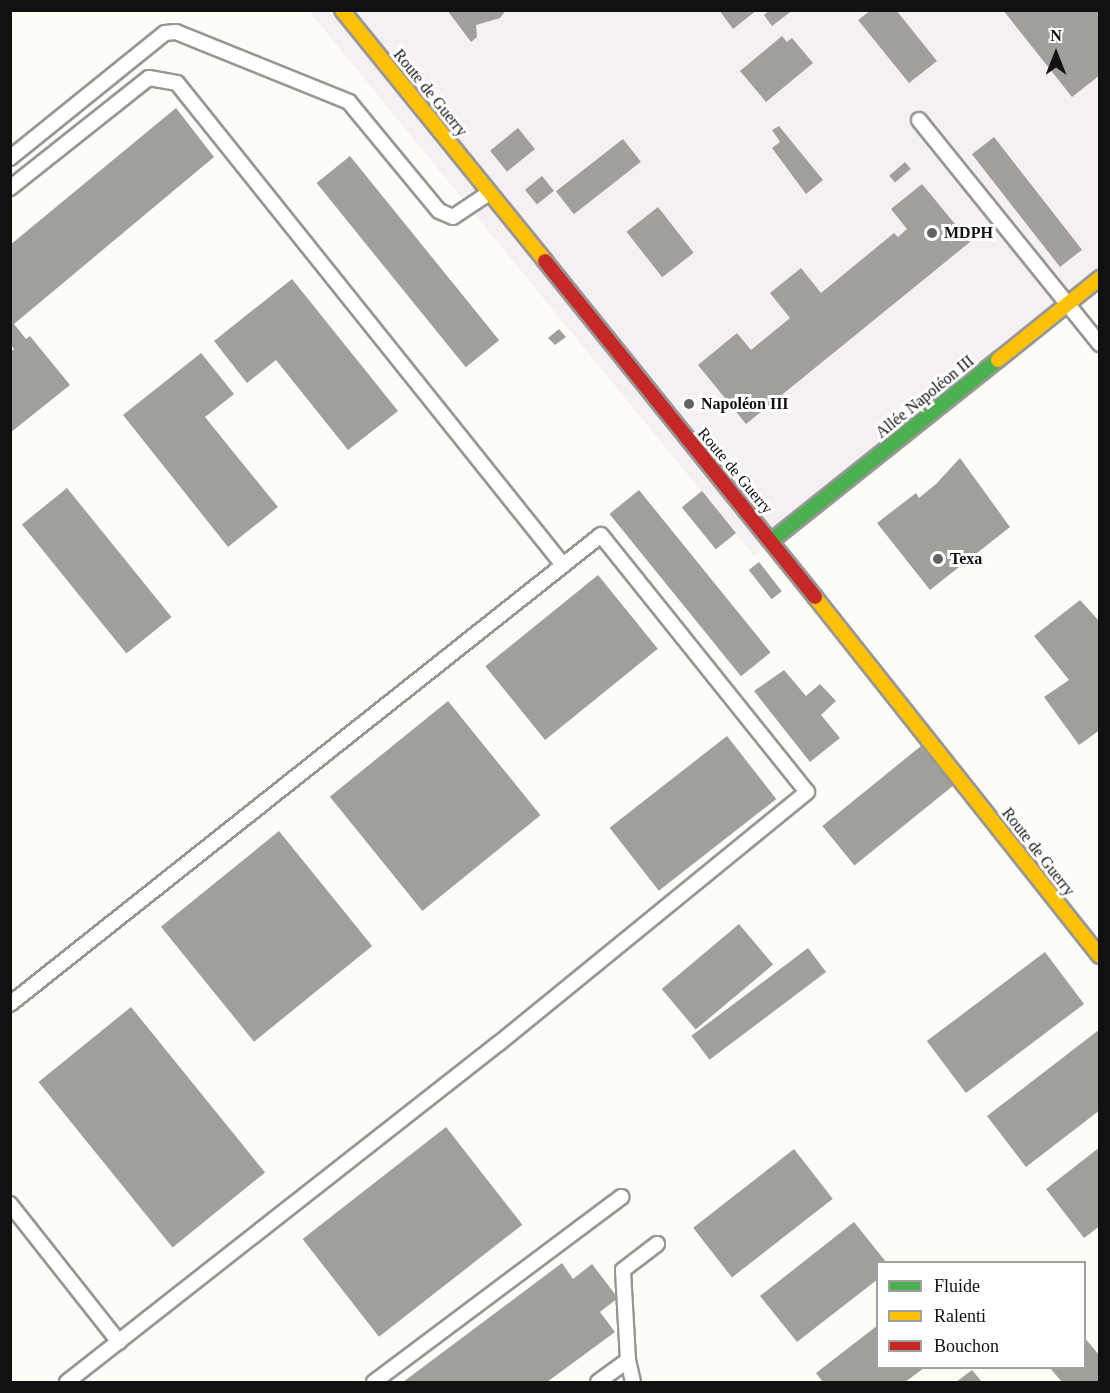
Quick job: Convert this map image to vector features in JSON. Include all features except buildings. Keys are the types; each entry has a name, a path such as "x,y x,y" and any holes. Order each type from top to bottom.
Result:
{"street":[{"name":"Route de Guerry","path":"342,10 771,541 1100,956"},
{"name":"Allée Napoléon III","path":"771,541 1100,278"}],"lane":[{"path":"10,158 165,33 176,32 349,102 439,211 453,217 489,193"},
{"path":"10,188 150,78 177,83 563,565"},
{"path":"919,120 1100,344"},
{"path":"10,1004 602,535 807,792 499,1043 67,1383"},
{"path":"374,1383 621,1197"},
{"path":"10,1204 118,1342"},
{"path":"633,1383 628,1360 623,1270 657,1244"},
{"path":"598,1383 628,1360"}],"shaded area":[{"path":"309,11 1099,11 1099,278 754,556"}],"traffic: fast":[{"path":"771,541 998,360"}],"traffic: slow":[{"path":"342,10 545,261"},
{"path":"998,360 1100,278"},
{"path":"815,597 1100,956"}],"traffic: jam":[{"path":"545,261 815,597"}],"place":[{"name":"MDPH","path":"932,233"},
{"name":"Napoléon III","path":"689,404"},
{"name":"Texa","path":"938,559"}]}
